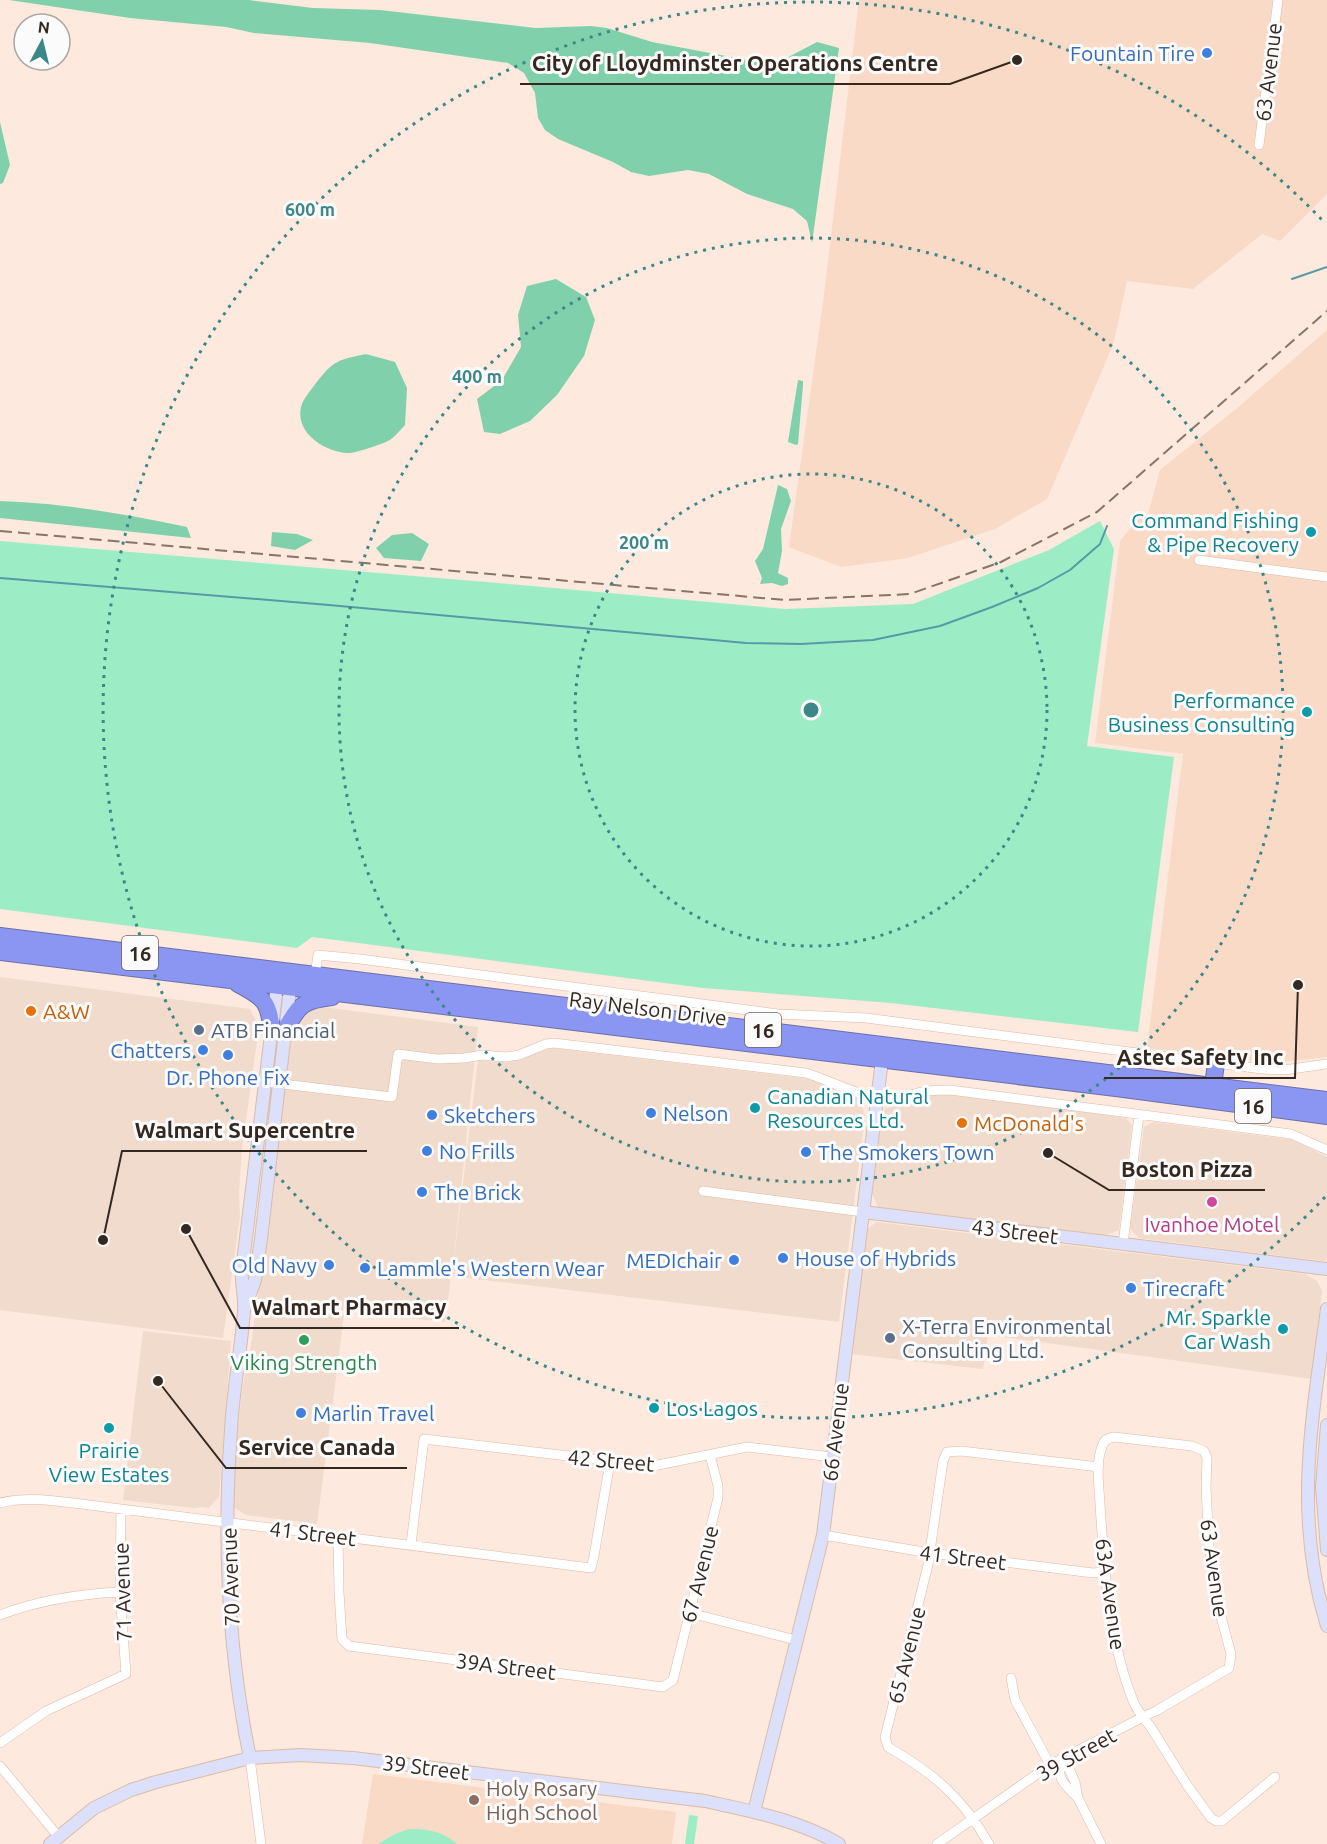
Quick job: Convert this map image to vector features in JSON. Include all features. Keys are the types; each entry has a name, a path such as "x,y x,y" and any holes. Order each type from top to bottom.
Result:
{"highway":[{"name":"Ray Nelson Drive","path":"0,936 285,978 351,994 1327,1100"},
{"name":"Ray Nelson Drive","path":"0,952 230,979 315,975 883,1052 1327,1116"},
{"path":"230,979 258,994 266,1001 279,1031 306,1002 351,994"},
{"path":"1213,1086 1216,1063"}],"street":[{"name":"63 Avenue","path":"1259,145 1278,0"},
{"path":"1199,560 1327,577"},
{"path":"315,975 318,955 778,1014 866,1018 1216,1063 1284,1070 1327,1064"},
{"name":"70 Avenue","path":"244,1308 255,1280 280,1083 279,1031 285,978"},
{"name":"70 Avenue","path":"261,1844 232,1632 228,1523 231,1427 244,1308 242,1270 266,1082 279,1031"},
{"path":"266,1082 392,1097 398,1054 438,1059 483,1055 506,1057 554,1043 806,1073 863,1095 876,1097 898,1099 919,1092 950,1090 1291,1134 1327,1150"},
{"name":"66 Avenue","path":"754,1812 823,1535 883,1052"},
{"path":"1123,1244 1139,1115"},
{"name":"43 Street","path":"703,1191 1327,1269"},
{"path":"1327,1309 1312,1415 1307,1481 1310,1544 1327,1626"},
{"path":"1327,1425 1322,1487 1327,1550"},
{"name":"63 Avenue","path":"1098,1467 1103,1444 1107,1439 1114,1437 1192,1446 1204,1451 1207,1458 1209,1546 1220,1613 1231,1654 1229,1668 1222,1674"},
{"name":"42 Street","path":"411,1544 424,1439 652,1466 747,1447 832,1457"},
{"name":"65 Avenue","path":"989,1844 974,1818 930,1773 888,1747 885,1737 930,1553 943,1461 947,1452 961,1451 1098,1467"},
{"name":"67 Avenue","path":"663,1687 673,1680 718,1498 718,1486 710,1455"},
{"name":"41 Street","path":"0,1503 15,1499 34,1499 591,1568 597,1545 610,1462"},
{"name":"63A Avenue","path":"1098,1467 1104,1572 1124,1672 1135,1705 1210,1818 1222,1821 1275,1777"},
{"name":"71 Avenue","path":"0,1743 46,1711 126,1674 120,1592 121,1509"},
{"name":"41 Street","path":"823,1535 930,1553 1094,1573 1104,1572"},
{"name":"39A Street","path":"338,1536 342,1639 350,1646 663,1687"},
{"path":"0,1615 67,1596 120,1592"},
{"path":"690,1613 796,1640"},
{"name":"39 Street","path":"937,1844 1056,1763 1222,1674"},
{"path":"1011,1678 1015,1700 1056,1763 1069,1769 1075,1782 1078,1798 1101,1844"},
{"name":"39 Street","path":"54,1840 94,1808 131,1790 250,1758 301,1755 339,1757 705,1802 754,1812 812,1830 839,1844"},
{"path":"0,1766 54,1840"}],"shaded area":[{"path":"859,0 1327,0 1327,194 1280,241 1262,234 1193,289 1127,281 1113,345 1047,499 995,529 908,558 841,567 789,547 824,295"},
{"path":"1327,330 1327,1057 1270,1063 1147,1048 1183,754 1095,743 1120,541 1142,514 1148,514 1160,470 1236,409"},
{"path":"0,977 250,1009 259,1027 242,1148 240,1216 223,1338 0,1310"},
{"path":"315,1006 478,1027 452,1274 478,1060 514,1061 552,1048 802,1078 832,1084 859,1095 865,1116 839,1322 451,1276 445,1322 257,1300 293,1024"},
{"path":"937,1092 1126,1118 1132,1125 1119,1230 1106,1235 878,1207 872,1193 883,1111 892,1104"},
{"path":"1153,1122 1293,1140 1327,1157 1327,1258 1323,1261 1139,1238 1130,1229 1144,1127"},
{"path":"876,1222 1305,1274 1317,1281 1322,1291 1312,1379 988,1335 983,1369 851,1354 868,1229"},
{"path":"256,1304 344,1315 317,1524 246,1515 232,1506 243,1384 252,1340"},
{"path":"143,1331 231,1341 219,1497 209,1508 123,1500"},
{"name":"Holy Rosary High School","path":"373,1774 676,1812 672,1844 362,1844"}],"green space":[{"path":"9,0 249,0 313,8 380,10 535,28 591,26 607,28 652,42 773,65 817,42 839,48 812,243 807,221 793,209 747,194 709,174 688,170 649,176 631,172 558,139 545,130 538,118 535,93 524,73 508,63 370,43 254,33 226,27 130,18"},
{"path":"0,122 10,165 3,183 0,184"},
{"path":"556,279 586,297 595,320 584,356 557,395 530,421 500,434 484,432 477,399 502,380 521,347 518,315 527,286"},
{"path":"366,354 395,362 407,388 405,425 390,440 356,452 339,452 321,445 307,433 300,416 301,407 307,395 332,365"},
{"path":"798,380 803,381 803,385 798,444 796,445 788,442"},
{"path":"778,485 787,489 791,501 781,529 782,551 778,573 788,578 788,584 782,586 772,583 760,584 762,578 755,561 763,549"},
{"path":"0,501 71,507 164,522 187,527 191,538 0,518"},
{"path":"1100,521 1114,549 1087,746 1174,757 1138,1032 891,1003 703,988 312,937 297,948 0,909 0,541 785,609 913,604 1049,550"},
{"path":"272,532 297,534 313,540 295,550 271,546"},
{"path":"412,533 429,544 421,561 384,558 376,548 392,535"},
{"path":"689,1815 698,1816 694,1844 685,1844"},
{"path":"409,1829 434,1832 446,1836 457,1844 378,1844"}],"waterway":[{"path":"1292,279 1327,267"},
{"path":"0,578 746,643 801,644 873,640 940,626 992,607 1038,588 1070,570 1100,544 1107,526"}],"railway":[{"path":"0,531 785,600 910,594 1001,562 1097,512 1327,311"}],"place":[{"name":"Fountain Tire","path":"1207,53"},
{"name":"City of Lloydminster Operations Centre","path":"1017,60"},
{"name":"Command Fishing & Pipe Recovery","path":"1311,532"},
{"name":"Performance Business Consulting","path":"1307,712"},
{"name":"Astec Safety Inc","path":"1298,985"},
{"name":"A&W","path":"31,1011"},
{"name":"ATB Financial","path":"199,1030"},
{"name":"Chatters","path":"203,1050"},
{"name":"Dr. Phone Fix","path":"228,1055"},
{"name":"Canadian Natural Resources Ltd.","path":"755,1108"},
{"name":"Nelson","path":"651,1113"},
{"name":"Sketchers","path":"432,1115"},
{"name":"McDonald's","path":"962,1123"},
{"name":"No Frills","path":"427,1151"},
{"name":"The Smokers Town","path":"806,1152"},
{"name":"Boston Pizza","path":"1048,1153"},
{"name":"The Brick","path":"422,1192"},
{"name":"Ivanhoe Motel","path":"1212,1202"},
{"name":"Walmart Pharmacy","path":"186,1229"},
{"name":"Walmart Supercentre","path":"103,1240"},
{"name":"House of Hybrids","path":"783,1258"},
{"name":"MEDIchair","path":"734,1260"},
{"name":"Old Navy","path":"329,1265"},
{"name":"Lammle's Western Wear","path":"365,1268"},
{"name":"Tirecraft","path":"1131,1288"},
{"name":"Mr. Sparkle Car Wash","path":"1283,1329"},
{"name":"X-Terra Environmental Consulting Ltd.","path":"890,1338"},
{"name":"Viking Strength","path":"304,1340"},
{"name":"Service Canada","path":"158,1381"},
{"name":"Los Lagos","path":"654,1408"},
{"name":"Marlin Travel","path":"301,1413"},
{"name":"Prairie View Estates","path":"109,1428"},
{"name":"Holy Rosary High School","path":"474,1800"}]}
